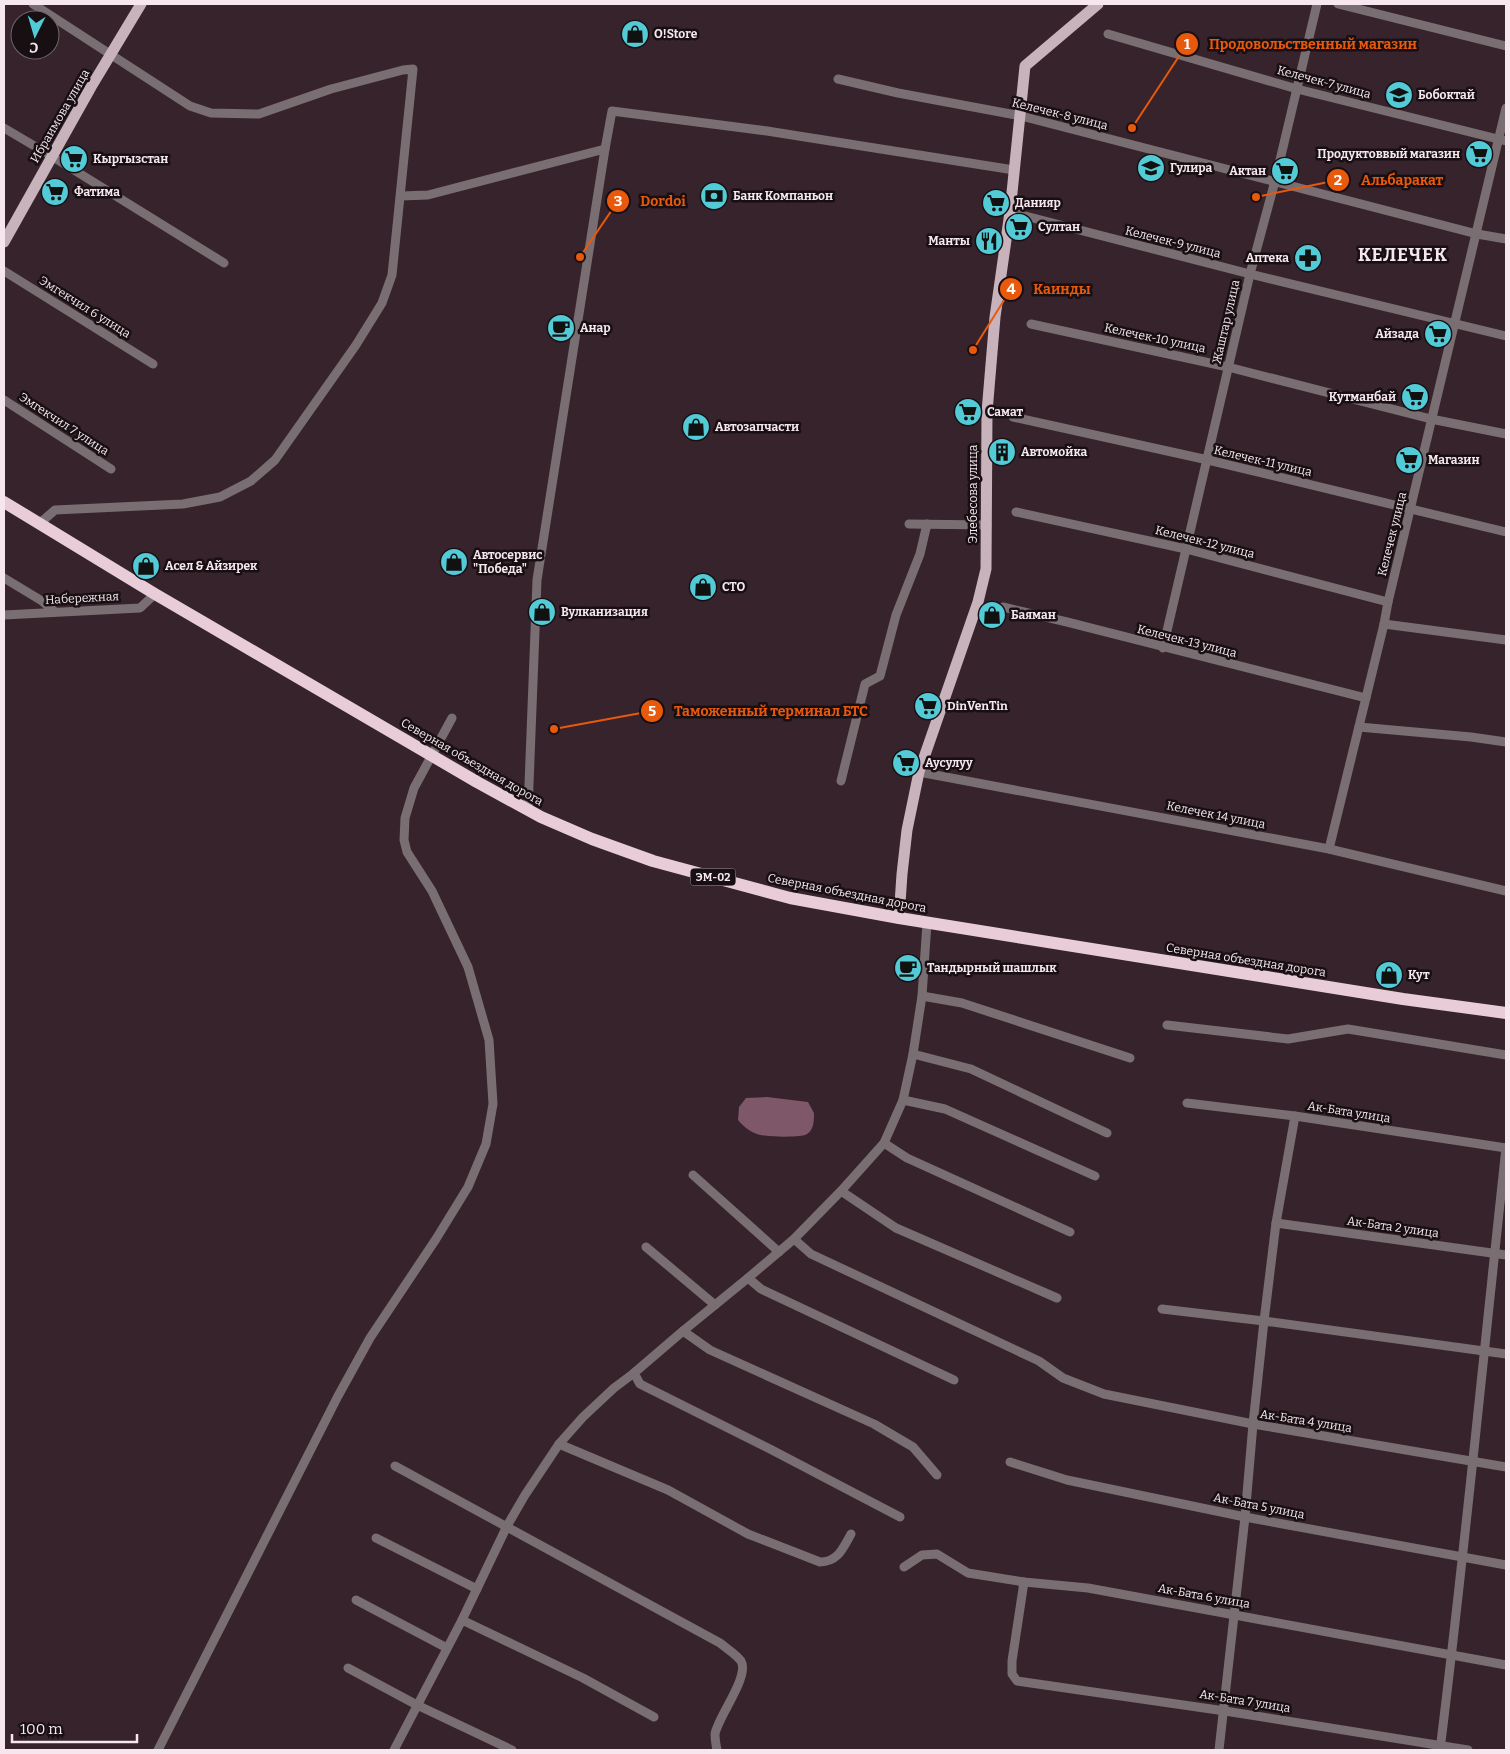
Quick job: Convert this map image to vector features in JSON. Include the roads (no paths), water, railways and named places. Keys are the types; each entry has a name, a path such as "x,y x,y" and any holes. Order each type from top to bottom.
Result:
{"highway":[{"name":"Северная объездная дорога","path":"4,502 155,594 476,782 528,810 592,839 653,861 790,898 899,918 1384,996 1506,1013"}],"main road":[{"name":"Ибраимова улица","path":"4,242 91,87 141,4"},
{"name":"Элебесова улица","path":"899,918 907,830 919,772 978,602 986,569 987,412 995,317 1010,212 1026,66 1098,4"}],"street":[{"path":"33,4 190,106 211,113 260,114 332,89 413,69 392,275 382,303 356,345 275,460 251,481 220,497 183,504 55,510 40,523"},
{"name":"Жаштар улица","path":"1163,648 1250,274 1275,181 1317,4"},
{"path":"1338,4 1506,46"},
{"name":"Келечек-7 улица","path":"1108,34 1297,89 1502,140"},
{"name":"Келечек-8 улица","path":"838,79 898,93 1021,116 1477,234 1506,239"},
{"name":"Келечек улица","path":"1329,849 1360,727 1431,419 1502,140 1506,108"},
{"path":"528,810 538,580 612,111 773,132 1014,170"},
{"path":"4,128 224,263"},
{"path":"401,196 428,195 605,149"},
{"name":"Келечек-9 улица","path":"1010,212 1250,274 1454,325 1506,336"},
{"name":"Эмгекчил 6 улица","path":"4,271 153,364"},
{"name":"Келечек-10 улица","path":"1031,324 1228,367 1431,419 1506,434"},
{"name":"Эмгекчил 7 улица","path":"4,400 111,468"},
{"name":"Келечек-11 улица","path":"1014,417 1208,460 1506,532"},
{"name":"Келечек-12 улица","path":"1016,512 1186,549 1388,602"},
{"path":"909,524 987,524"},
{"path":"841,781 865,684 880,676 896,615 920,554 927,524"},
{"path":"4,578 42,601 55,612"},
{"name":"Набережная","path":"4,615 140,608 155,594"},
{"name":"Келечек-13 улица","path":"1003,608 1067,622 1163,648 1366,698"},
{"path":"1384,624 1506,640"},
{"path":"158,1750 338,1396 370,1338 468,1187 486,1144 493,1104 489,1040 468,967 432,891 407,852 404,840 406,818 414,788 452,718"},
{"path":"1360,727 1506,742"},
{"name":"Келечек 14 улица","path":"919,772 1329,849 1506,891"},
{"path":"397,1749 507,1526 524,1495 559,1444 608,1394 794,1239 884,1143 903,1100 913,1054 922,996 928,923"},
{"path":"922,996 962,1003 1130,1058"},
{"path":"1167,1025 1288,1039 1348,1029 1506,1055"},
{"path":"913,1054 970,1069 1107,1133"},
{"path":"903,1100 945,1109 1094,1176"},
{"name":"Ак-Бата улица","path":"1187,1103 1295,1116 1506,1148"},
{"path":"1219,1750 1225,1711 1264,1321 1276,1223 1295,1116"},
{"path":"884,1143 907,1158 1070,1232"},
{"path":"1440,1748 1474,1460 1506,1148"},
{"path":"693,1175 779,1252"},
{"path":"841,1191 896,1228 1057,1298"},
{"name":"Ак-Бата 2 улица","path":"1276,1223 1506,1255"},
{"name":"Ак-Бата 4 улица","path":"794,1239 811,1254 1039,1361 1063,1378 1104,1394 1253,1424 1474,1460 1506,1467"},
{"path":"646,1247 715,1305"},
{"path":"748,1278 761,1289 954,1380"},
{"path":"1162,1309 1506,1354"},
{"path":"683,1331 710,1350 874,1424 913,1447 937,1475"},
{"path":"634,1373 640,1384 770,1448 900,1517"},
{"path":"559,1444 668,1490 748,1534 820,1562 829,1562 841,1552 850,1534"},
{"name":"Ак-Бата 5 улица","path":"1010,1462 1067,1480 1245,1517 1506,1566"},
{"path":"395,1466 720,1643 741,1661 740,1682 722,1716 715,1735 716,1750"},
{"path":"376,1538 477,1589"},
{"name":"Ак-Бата 6 улица","path":"904,1567 922,1554 937,1554 968,1573 1024,1582 1088,1588 1506,1665"},
{"name":"Ак-Бата 7 улица","path":"1024,1582 1012,1661 1012,1674 1017,1681 1225,1711 1440,1748 1468,1750"},
{"path":"356,1600 447,1648"},
{"path":"462,1620 583,1678 654,1717"},
{"path":"348,1668 418,1705 512,1750"}],"place":[{"name":"O!Store","path":"635,34"},
{"name":"Бобоктай","path":"1399,95"},
{"name":"Продовольственный магазин","path":"1132,128"},
{"name":"Продуктоввый магазин","path":"1479,154"},
{"name":"Кыргызстан","path":"74,159"},
{"name":"Гулира","path":"1151,168"},
{"name":"Актан","path":"1285,171"},
{"name":"Фатима","path":"55,192"},
{"name":"Банк Компаньон","path":"714,196"},
{"name":"Альбаракат","path":"1256,197"},
{"name":"Данияр","path":"996,203"},
{"name":"Султан","path":"1019,227"},
{"name":"Манты","path":"989,241"},
{"name":"Dordoi","path":"580,257"},
{"name":"Аптека","path":"1308,258"},
{"name":"Анар","path":"561,328"},
{"name":"Айзада","path":"1438,334"},
{"name":"Каинды","path":"973,350"},
{"name":"Кутманбай","path":"1415,397"},
{"name":"Самат","path":"968,412"},
{"name":"Автозапчасти","path":"696,427"},
{"name":"Автомойка","path":"1002,452"},
{"name":"Магазин","path":"1409,460"},
{"name":"Автосервис \"Победа\"","path":"454,562"},
{"name":"Асел & Айзирек","path":"146,566"},
{"name":"СТО","path":"703,587"},
{"name":"Вулканизация","path":"542,612"},
{"name":"Баяман","path":"992,615"},
{"name":"DinVenTin","path":"928,706"},
{"name":"Таможенный терминал БТС","path":"554,729"},
{"name":"Аусулуу","path":"906,763"},
{"name":"Тандырный шашлык","path":"908,968"},
{"name":"Кут","path":"1389,975"}],"district":[{"name":"КЕЛЕЧЕК","path":"1403,255"}]}
